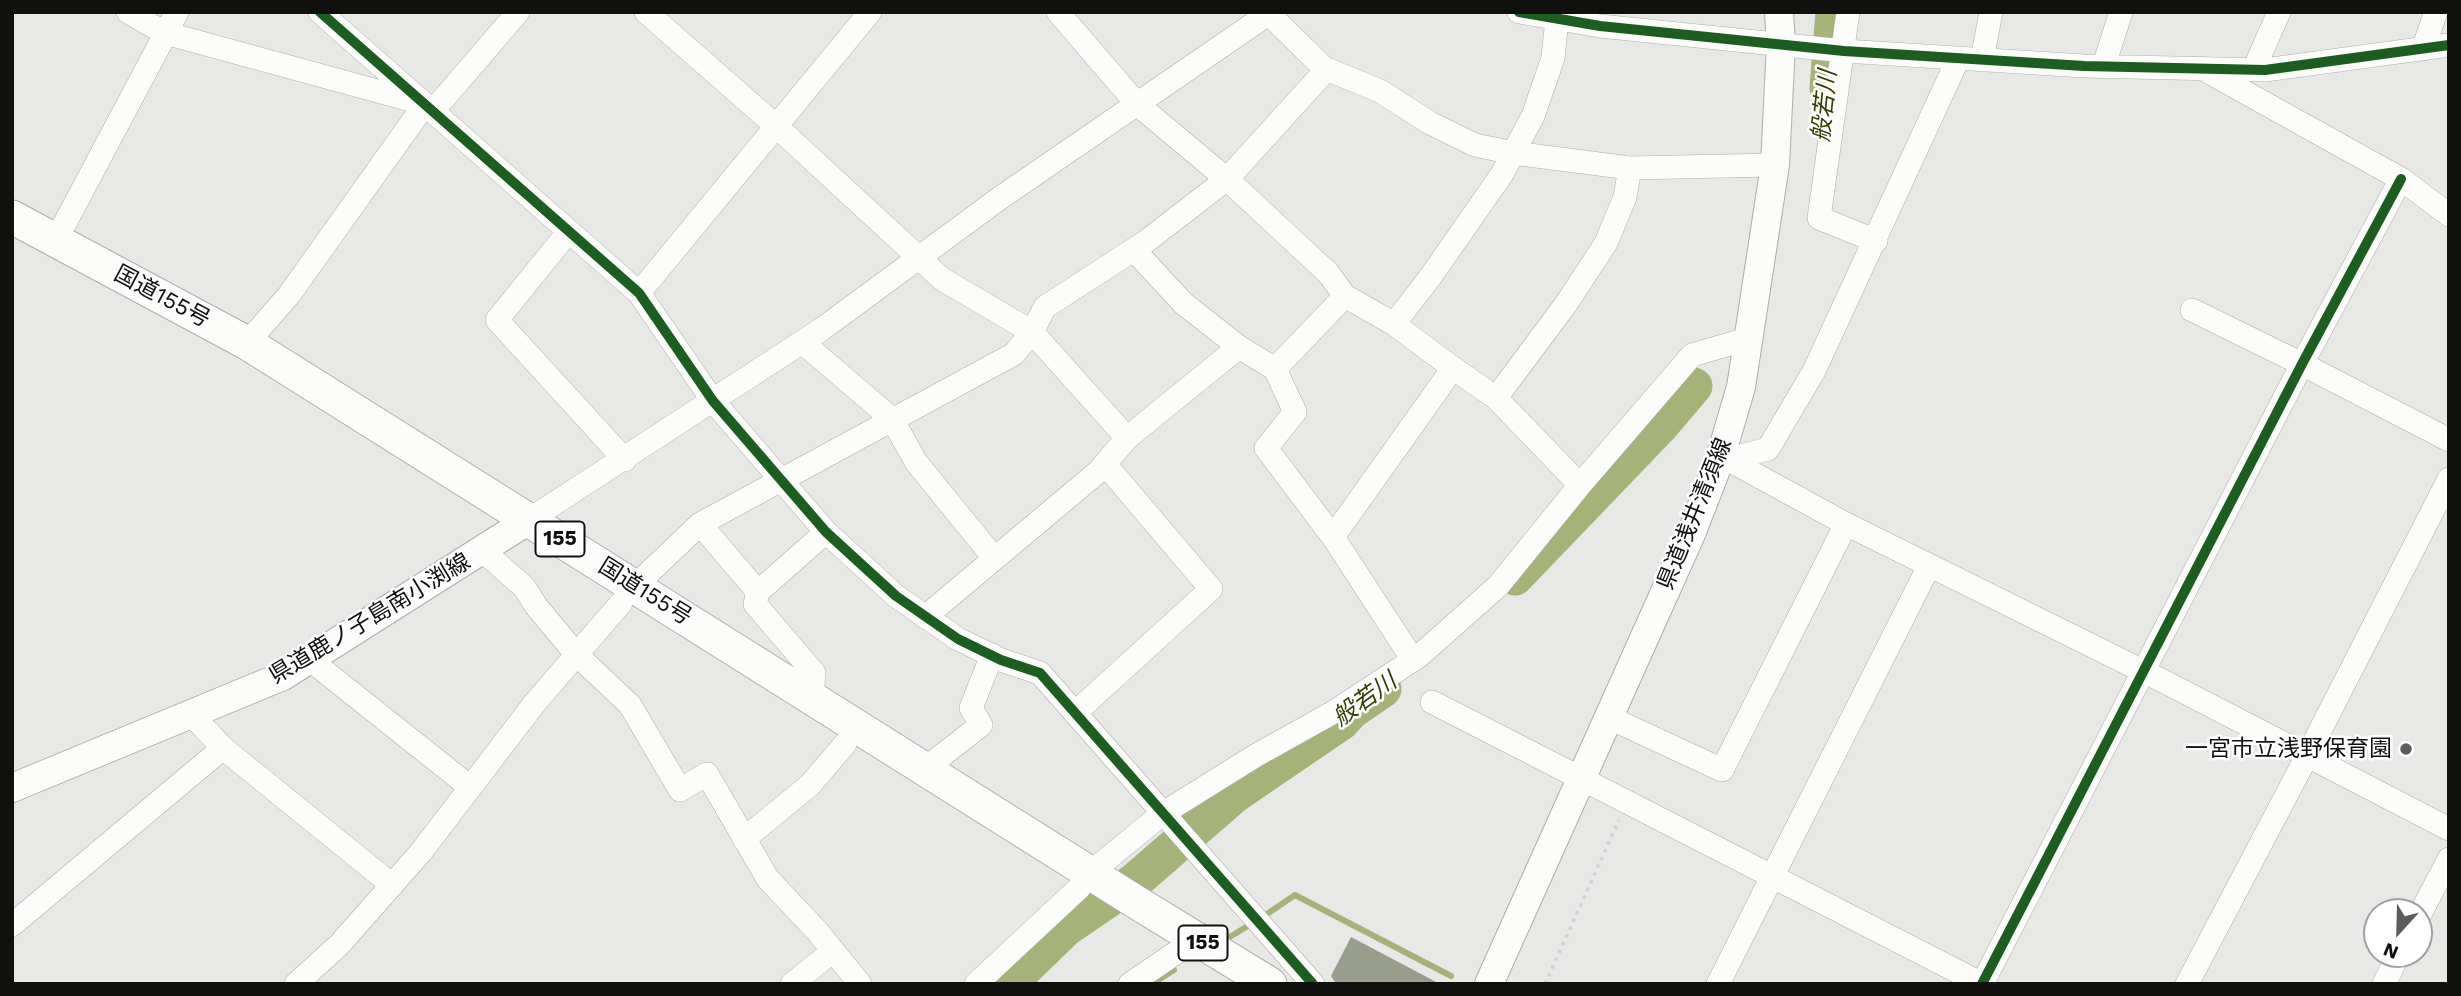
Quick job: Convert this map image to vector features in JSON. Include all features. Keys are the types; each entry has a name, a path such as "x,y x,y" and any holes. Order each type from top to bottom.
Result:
{"highway":[{"name":"国道155号","path":"12,216 247,343 507,535"},
{"name":"国道155号","path":"12,239 234,361 507,535 628,594 812,698 926,768 1129,910 1270,984"},
{"name":"国道155号","path":"628,594 845,744 1087,882"},
{"name":"国道155号","path":"1129,910 1177,952 1226,984"}],"main road":[{"name":"県道浅井清須線","path":"1489,984 1723,461 1741,387 1794,46 1779,12"},
{"name":"県道鹿ノ子島南小渕線","path":"12,788 283,676 507,535"}],"street":[{"path":"128,12 165,33 429,107"},
{"path":"56,240 177,12"},
{"path":"320,12 639,293 713,401 780,480 826,531 896,596 958,639 1040,673 1313,984"},
{"path":"247,343 289,295 429,107 518,12"},
{"path":"646,12 776,126 942,279 1032,332 1127,438"},
{"path":"639,293 870,12"},
{"path":"1058,12 1137,104 1227,179 1328,273 1345,296 1394,324 1496,398 1580,485"},
{"path":"1519,12 1557,19 1618,20 1844,51 2084,66 2254,69 2449,45"},
{"path":"1848,12 1819,218 1876,242"},
{"path":"1982,60 1991,12"},
{"path":"2104,65 2121,12"},
{"path":"2254,69 2279,12"},
{"path":"2423,49 2436,12"},
{"path":"860,984 768,879 707,774 680,790 630,705 576,654 536,606 524,587 507,535 802,342 1000,198 1270,13 1327,69 1380,91 1430,123 1475,145 1513,153 1630,168 1775,165"},
{"path":"1394,324 1502,174 1533,116 1553,58 1557,19"},
{"path":"1723,461 1768,449 1814,371 1876,242 1958,59"},
{"path":"2202,68 2401,179 2449,215"},
{"path":"297,984 339,945 421,852 576,654 628,594 700,524 1014,354 1032,332 1045,307 1134,250 1227,179 1327,69"},
{"path":"1496,398 1566,304 1606,243 1625,197 1630,168"},
{"path":"1432,702 1982,984 2302,364 2401,179"},
{"path":"569,231 497,320 625,460"},
{"path":"1134,250 1184,304 1239,347 1275,369 1295,412 1266,448 1333,537 1413,660"},
{"path":"1275,369 1345,296"},
{"path":"2192,310 2449,440"},
{"path":"975,984 1087,882 1165,817 1255,756 1332,713 1413,660 1462,620 1498,586 1580,485 1692,355 1747,339"},
{"path":"802,342 892,419 916,462 994,558"},
{"path":"925,617 1105,464 1127,438 1239,347"},
{"path":"1333,537 1453,368"},
{"path":"1723,461 2143,671 2449,829"},
{"path":"1075,713 1211,589 1105,464"},
{"path":"2187,984 2449,480"},
{"path":"700,524 758,592"},
{"path":"1608,717 1722,770 1846,524"},
{"path":"812,698 814,673 755,604 758,592 826,531"},
{"path":"1718,984 1929,566"},
{"path":"926,768 981,725 971,708 992,655"},
{"path":"309,659 470,787"},
{"path":"191,714 223,748 392,885"},
{"path":"744,839 810,785 845,744"},
{"path":"12,925 223,748"},
{"path":"2428,898 2449,859"},
{"path":"793,984 833,951"},
{"path":"1130,984 1177,952"},
{"path":"2384,984 2392,968"}],"path":[{"path":"1545,984 1627,803"}],"building":[{"path":"1351,937 1440,984 1336,984 1331,976"}],"waterway":[{"name":"般若川","path":"1828,88 1834,12"},
{"name":"般若川","path":"1515,577 1660,426 1694,386"},
{"name":"般若川","path":"1008,984 1066,928 1135,881 1234,795 1341,722 1351,711 1383,689"},
{"path":"1264,916 1295,895 1451,976"},
{"path":"1228,938 1251,924"},
{"path":"1152,984 1174,970"}],"cycle path":[{"path":"320,12 639,293 713,401 826,532 896,596 958,639 1001,660 1040,673 1313,984"},
{"path":"1519,12 1600,26 1844,51 2084,66 2265,70 2449,45"},
{"path":"1982,984 2302,364 2401,179"}],"place":[{"name":"一宮市立浅野保育園","path":"2406,749"}]}
